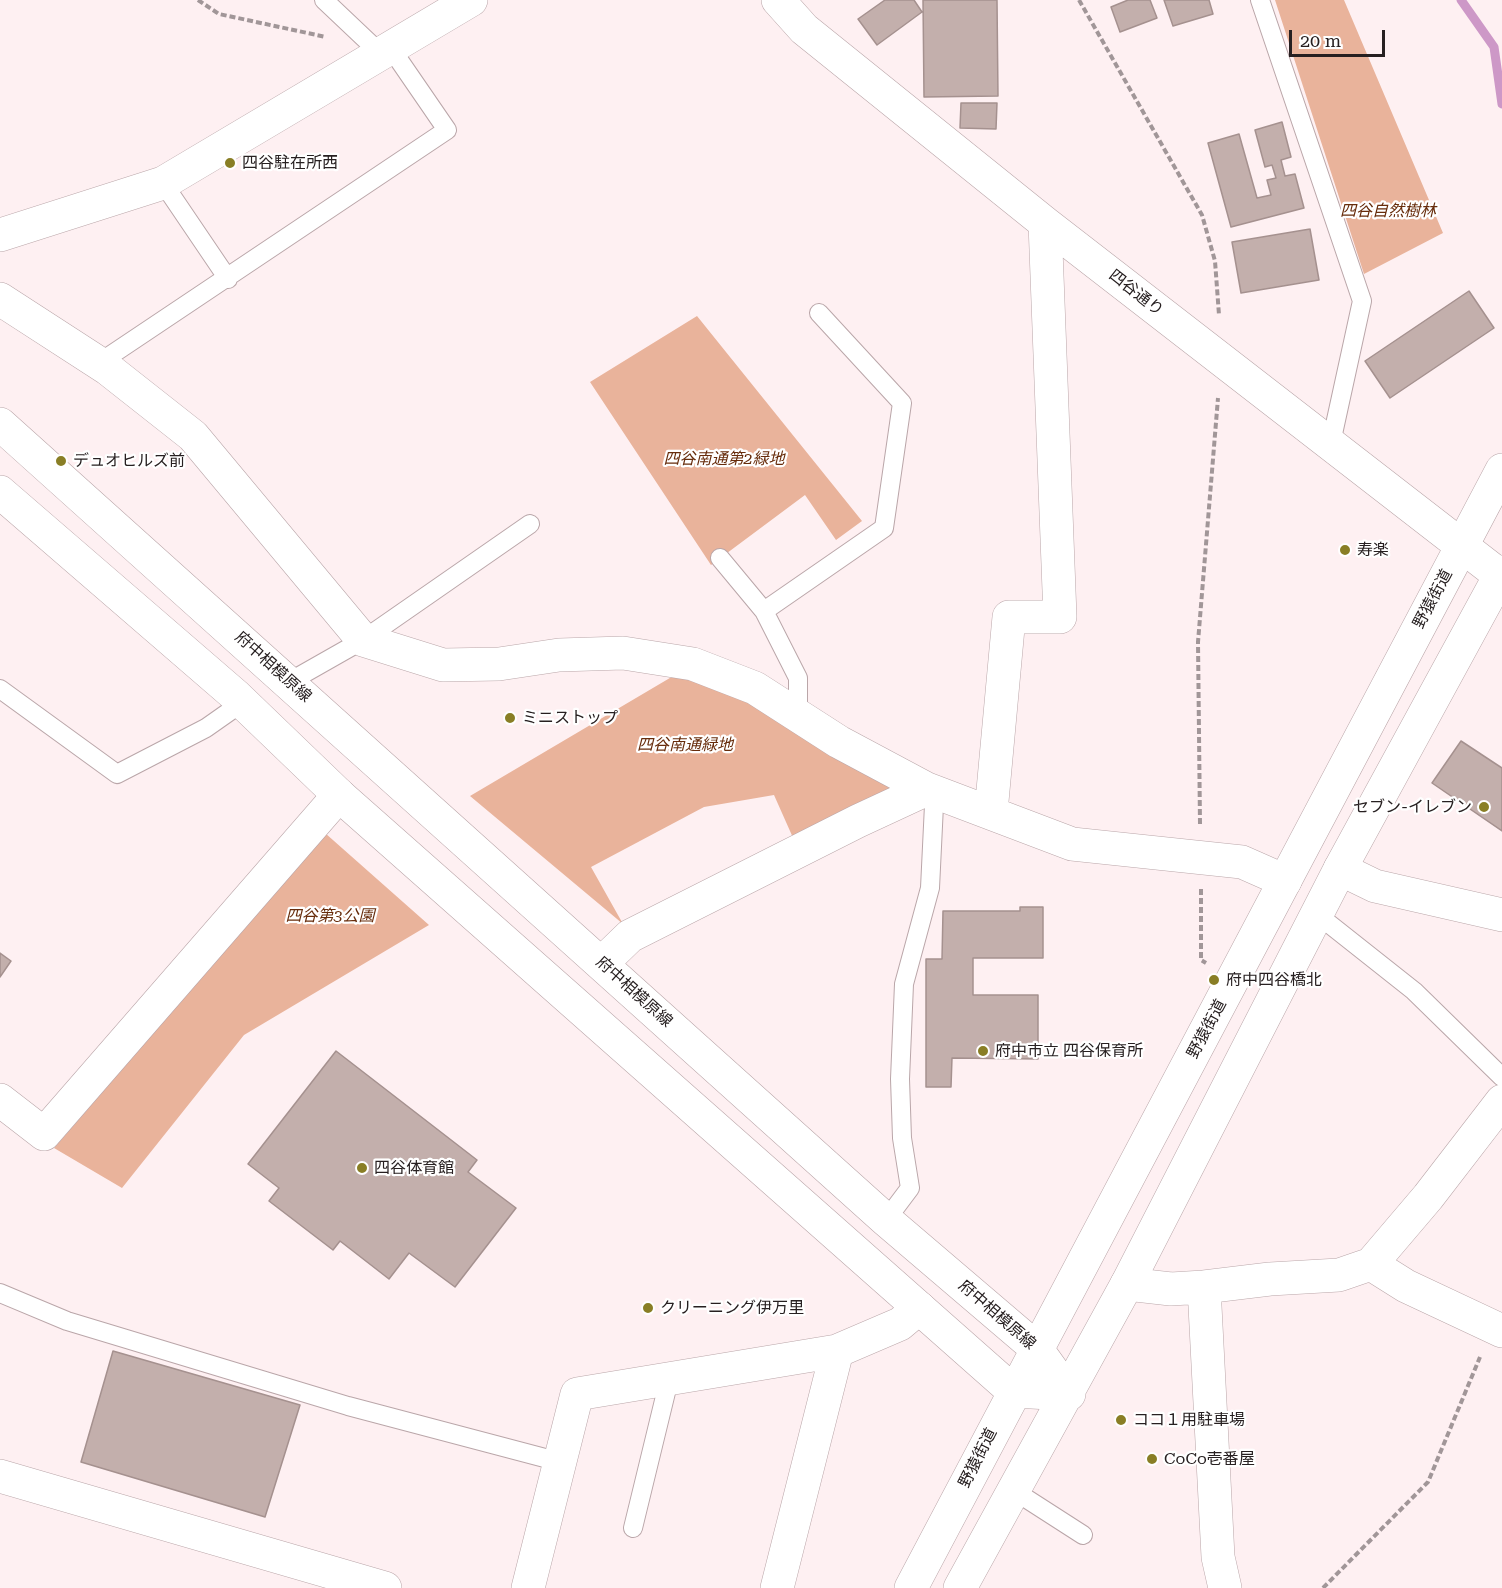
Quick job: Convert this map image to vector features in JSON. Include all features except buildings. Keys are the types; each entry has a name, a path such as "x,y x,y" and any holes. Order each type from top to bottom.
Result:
{"street":[{"path":"0,235 163,183 379,48 471,0"},
{"name":"四谷通り","path":"778,0 804,29 1045,223 1331,443 1461,547 1501,575"},
{"path":"991,812 1009,617 1060,617 1045,223"},
{"path":"0,298 99,363 193,436 363,640 443,665 499,664 559,655 623,653 693,664 755,688 839,742 927,789 1072,844 1242,862 1286,881"},
{"name":"府中相模原線","path":"0,424 886,1220 1036,1348 1069,1394"},
{"name":"野猿街道","path":"911,1588 1013,1391 1286,881 1502,470"},
{"path":"0,492 239,698 339,795 1013,1391 1069,1394"},
{"path":"960,1588 1012,1490 1069,1394 1128,1284 1340,869 1501,575"},
{"path":"239,698 265,660"},
{"path":"602,963 630,936 858,821 927,789"},
{"path":"0,1100 44,1134 339,795"},
{"path":"1340,869 1375,886 1502,915"},
{"path":"1128,1284 1171,1290 1270,1279 1339,1275 1371,1264 1428,1197 1502,1101"},
{"path":"1371,1264 1491,1342"},
{"path":"1204,1287 1218,1557 1225,1588"},
{"path":"528,1588 577,1394 837,1351 900,1324 919,1308"},
{"path":"777,1588 837,1351"},
{"path":"0,1476 385,1588"}],"lane":[{"path":"99,363 228,279 447,130 379,48 324,0"},
{"path":"1260,0 1362,301 1331,443"},
{"path":"163,183 228,279"},
{"path":"764,611 884,528 902,404 819,313"},
{"path":"289,682 363,640 530,524"},
{"path":"720,558 764,611 798,678 798,716"},
{"path":"0,689 117,774 206,728 239,698"},
{"path":"886,1220 910,1188 902,1138 904,984 930,888 934,805 927,789"},
{"path":"1318,915 1414,991 1502,1077"},
{"path":"0,1293 67,1322 348,1406 560,1462"},
{"path":"633,1528 669,1380"},
{"path":"1012,1490 1083,1535"}],"path":[{"path":"198,0 219,14 379,48"},
{"path":"1079,0 1202,215 1215,261 1221,360 1198,642 1201,960 1235,977"},
{"path":"1323,1588 1428,1482 1491,1342"}],"green space":[{"name":"四谷自然樹林","path":"1275,0 1344,0 1443,233 1364,274"},
{"name":"四谷南通第2緑地","path":"697,316 862,521 836,540 805,495 711,565 590,382"},
{"name":"四谷南通緑地","path":"680,672 754,697 902,784 794,840 774,795 704,807 591,867 623,924 470,796"},
{"name":"四谷第3公園","path":"325,833 429,925 244,1035 122,1188 54,1148"}],"waterway":[{"path":"1461,0 1494,47 1502,104"}],"place":[{"name":"四谷駐在所西","path":"230,163"},
{"name":"デュオヒルズ前","path":"61,461"},
{"name":"寿楽","path":"1345,550"},
{"name":"ミニストップ","path":"510,718"},
{"name":"セブン-イレブン","path":"1484,807"},
{"name":"府中四谷橋北","path":"1214,980"},
{"name":"府中市立 四谷保育所","path":"983,1051"},
{"name":"四谷体育館","path":"362,1168"},
{"name":"クリーニング伊万里","path":"648,1308"},
{"name":"ココ１用駐車場","path":"1121,1420"},
{"name":"CoCo壱番屋","path":"1152,1459"}]}
